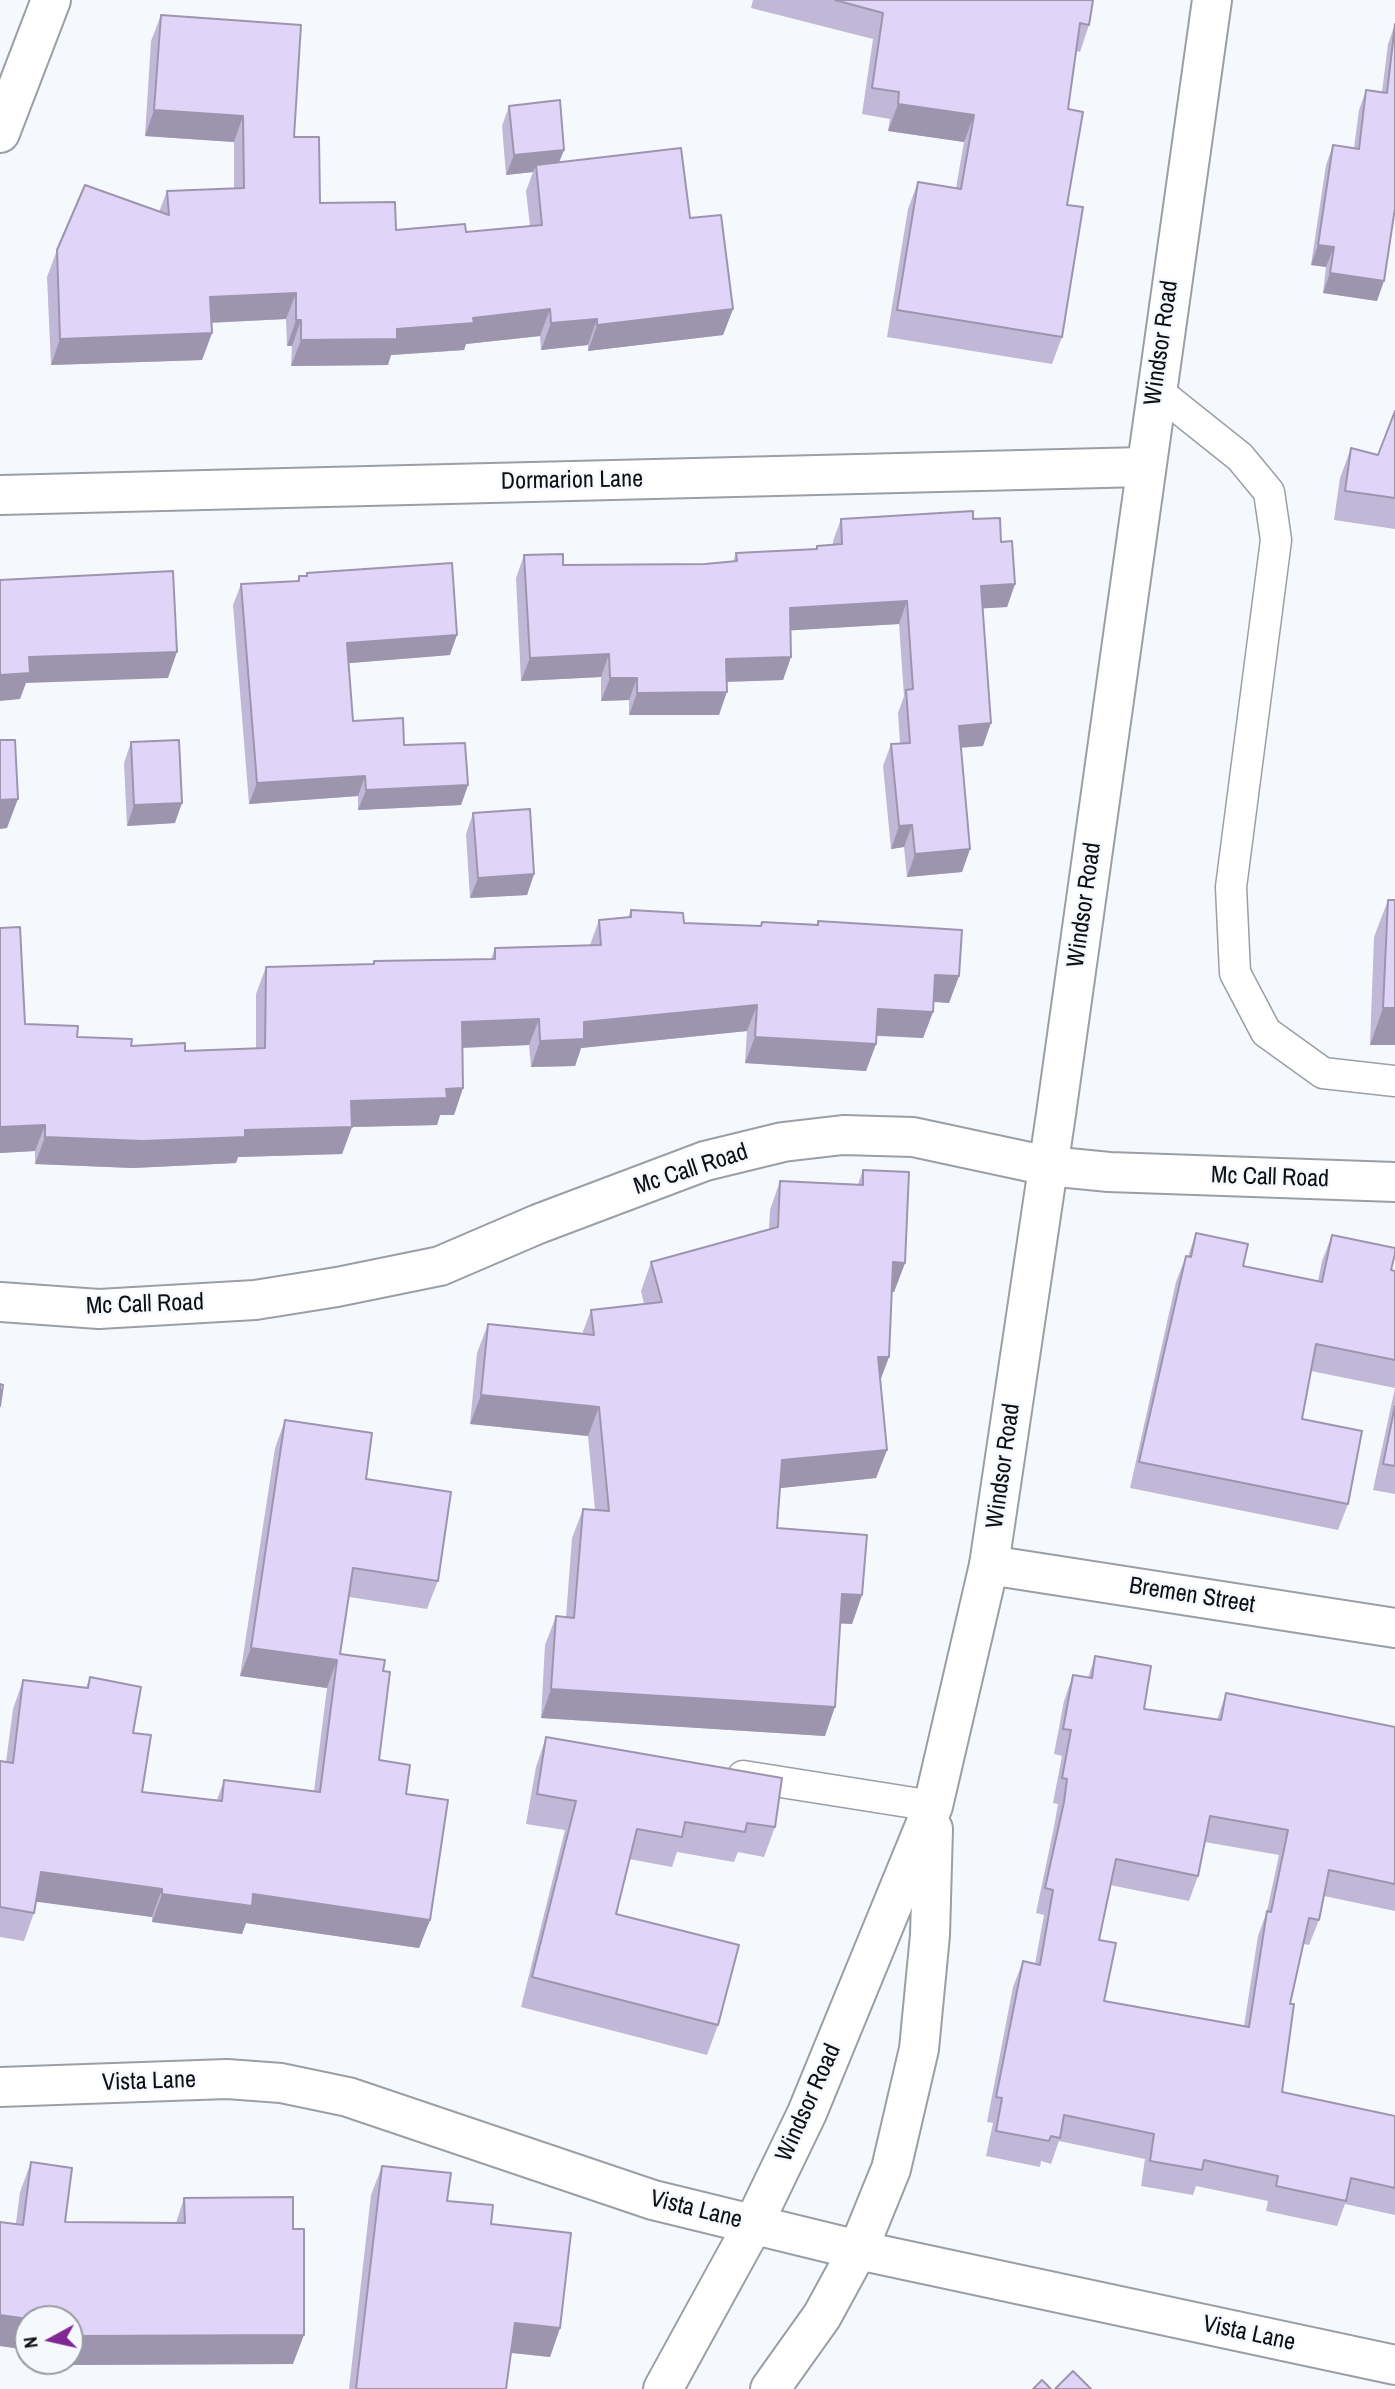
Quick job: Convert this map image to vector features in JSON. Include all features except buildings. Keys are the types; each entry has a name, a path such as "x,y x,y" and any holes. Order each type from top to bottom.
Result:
{"street":[{"path":"0,133 51,0"},
{"name":"Windsor Road","path":"663,2389 753,2225 807,2113 933,1806 989,1565 1048,1166 1144,467 1212,0"},
{"name":"Dormarion Lane","path":"0,495 1144,467"},
{"name":"Mc Call Road","path":"0,1303 125,1308 255,1300 363,1282 440,1266 538,1224 705,1161 783,1142 843,1135 913,1137 1048,1166 1109,1172 1395,1182"},
{"name":"Bremen Street","path":"989,1565 1395,1628"},
{"name":"Windsor Road","path":"770,2389 822,2316 858,2250 891,2169 919,2049 930,1935 933,1806"},
{"name":"Vista Lane","path":"0,2087 227,2080 281,2083 348,2097 653,2200 858,2250 1395,2365"}],"lane":[{"path":"1156,390 1240,457 1269,492 1276,540 1231,887 1235,973 1266,1032 1323,1073 1395,1081"},
{"path":"714,1772 933,1806"}]}
